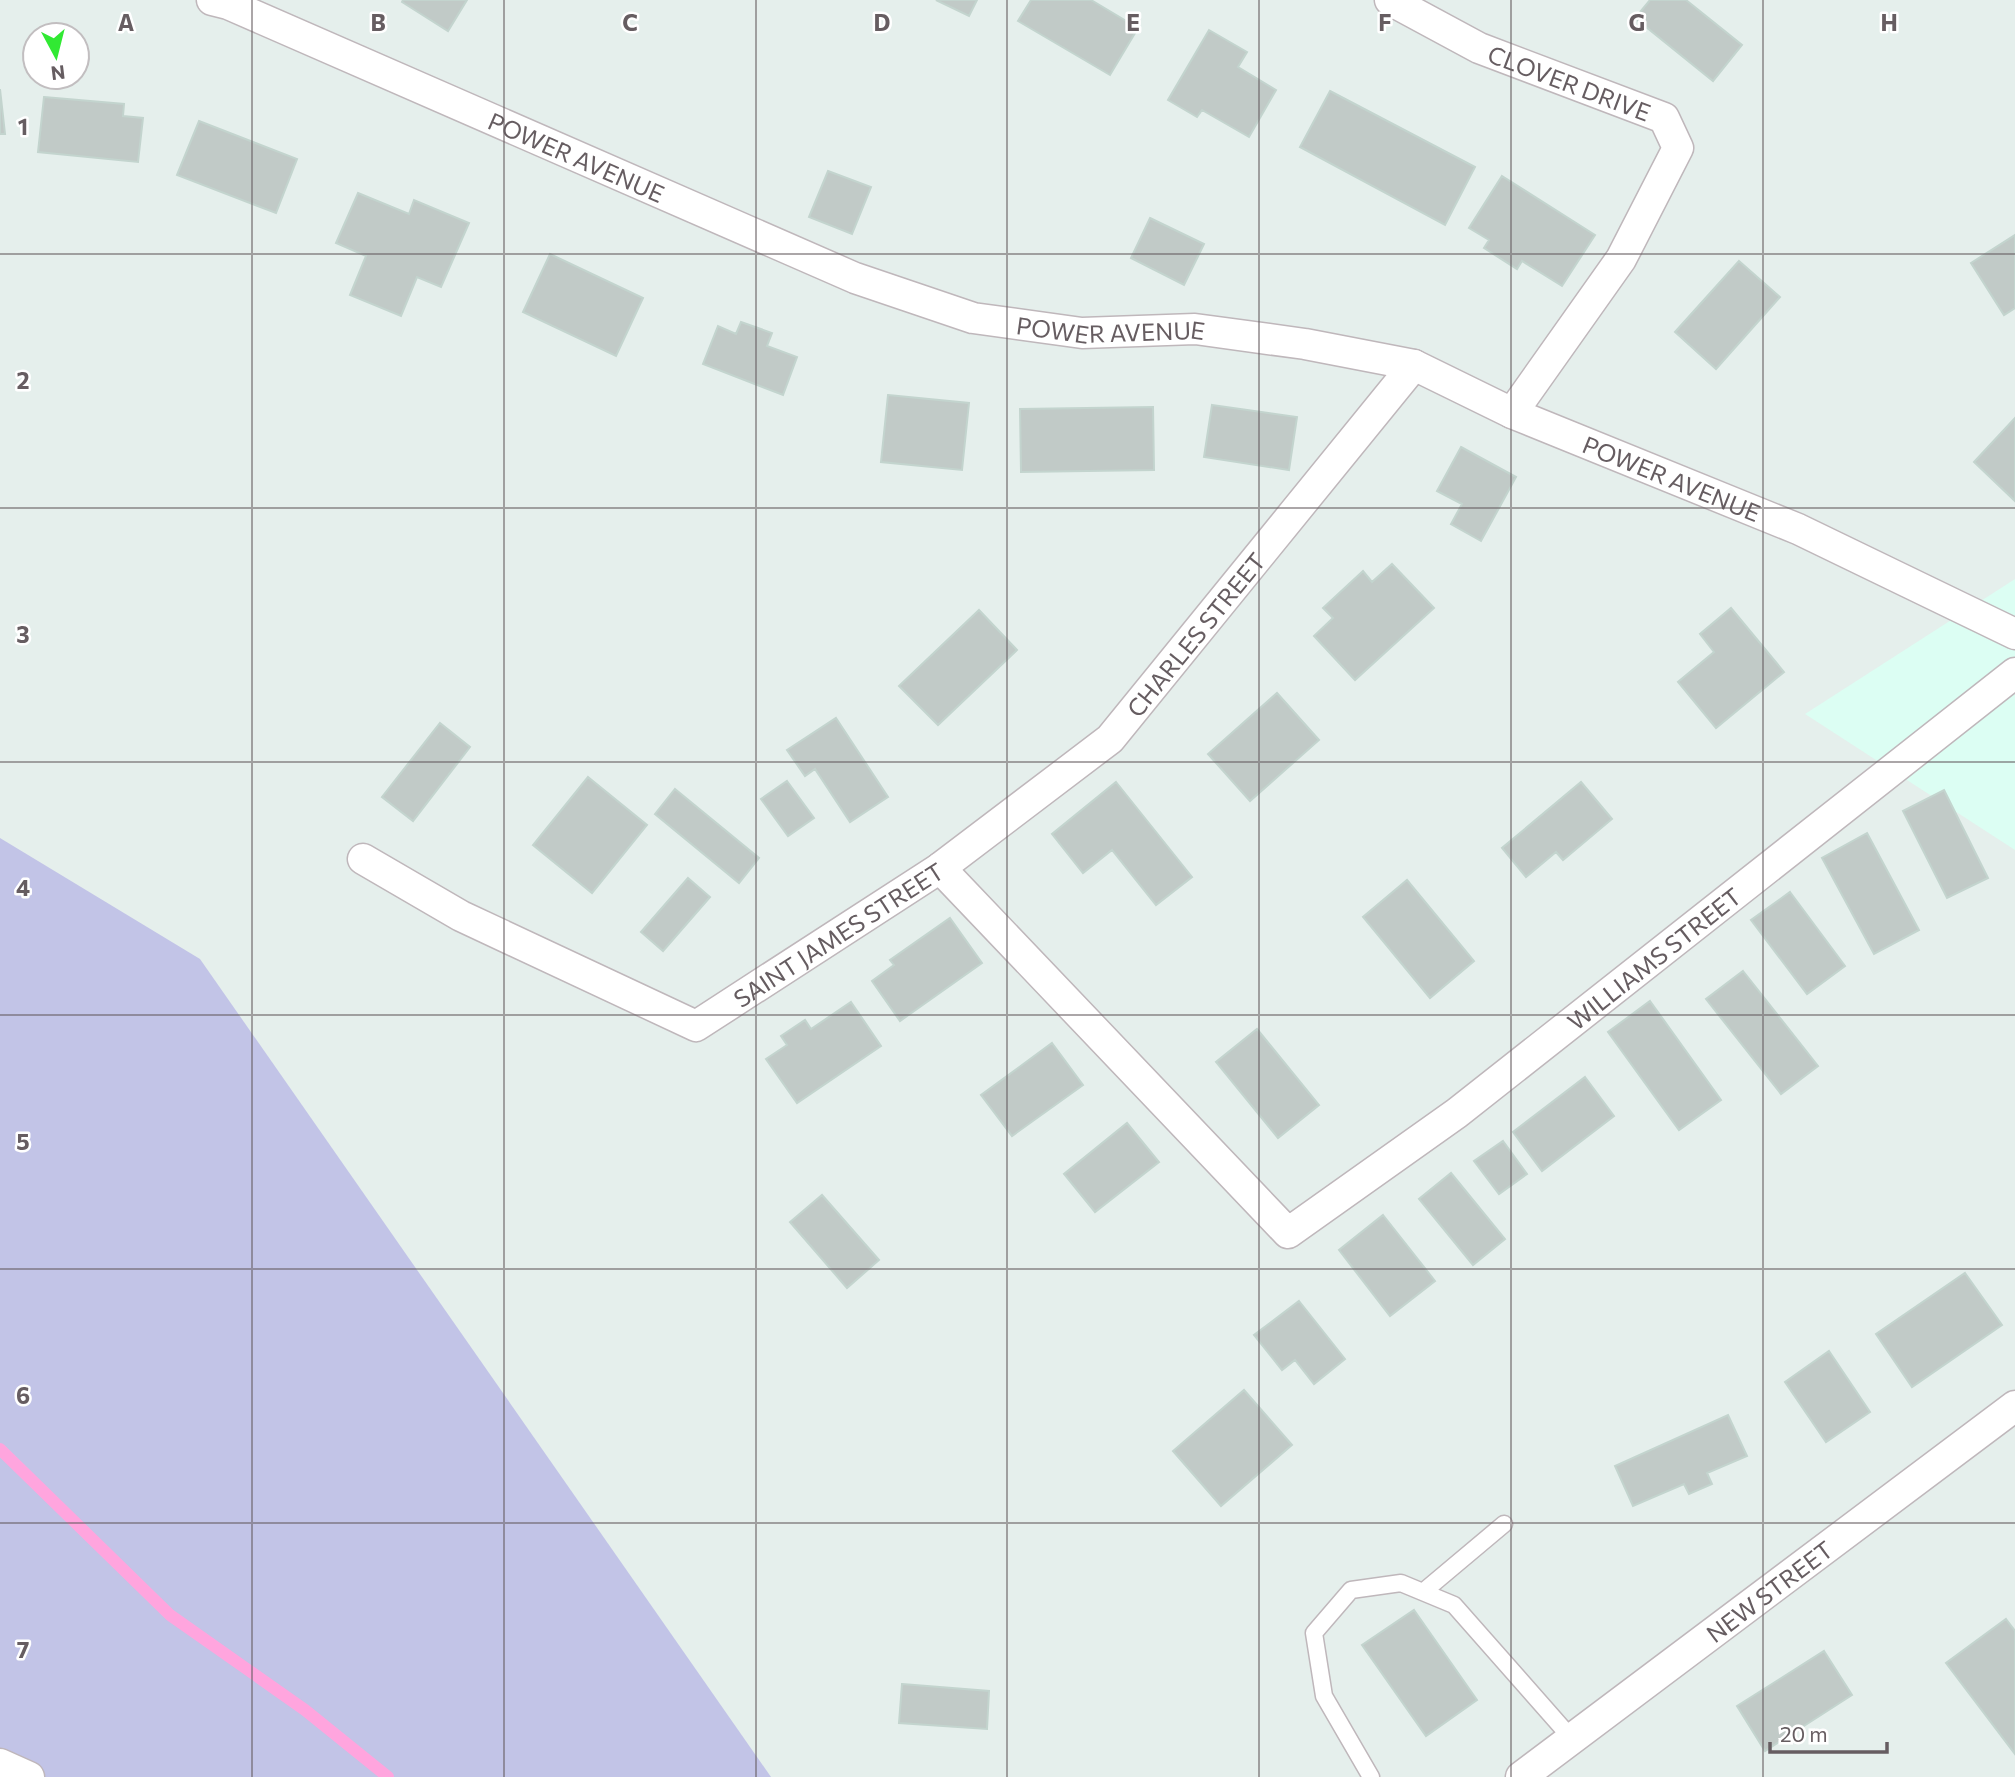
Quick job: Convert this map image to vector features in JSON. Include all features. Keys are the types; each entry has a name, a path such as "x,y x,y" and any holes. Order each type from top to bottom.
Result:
{"street":[{"name":"CLOVER DRIVE","path":"1390,0 1479,48 1664,117 1678,148 1621,258 1512,414"},
{"name":"POWER AVENUE","path":"223,1 855,278 973,318 1082,333 1195,329 1305,344 1414,365 1512,414 1798,529 2015,634"},
{"name":"CHARLES STREET","path":"940,868 1110,740 1414,365"},
{"name":"WILLIAMS STREET","path":"1288,1233 1457,1112 2015,673"},
{"name":"SAINT JAMES STREET","path":"363,859 461,916 696,1026 940,868 1288,1233"},
{"name":"NEW STREET","path":"1521,1777 2015,1406"},
{"path":"0,1764 29,1777"}],"lane":[{"path":"1423,1592 1504,1524"},
{"path":"1371,1777 1324,1696 1314,1633 1351,1590 1401,1583 1454,1605 1573,1740"}],"shaded area":[{"path":"2015,579 2015,850 1805,714"},
{"path":"0,838 200,959 771,1777 23,1777 0,1766"}],"building":[{"path":"467,0 448,31 402,2"},
{"path":"936,0 977,0 969,16"},
{"path":"1031,0 1091,0 1138,28 1110,75 1018,21"},
{"path":"1650,0 1686,0 1742,45 1713,81 1635,18"},
{"path":"1209,30 1247,52 1238,67 1276,90 1249,137 1202,110 1197,117 1168,100"},
{"path":"0,89 5,134 0,134"},
{"path":"1330,91 1475,167 1445,225 1300,147"},
{"path":"44,97 124,104 123,116 143,118 138,162 38,152"},
{"path":"199,121 297,159 276,213 177,175"},
{"path":"828,171 871,187 852,234 809,217"},
{"path":"1502,176 1595,235 1562,286 1522,261 1517,269 1484,248 1489,240 1469,228"},
{"path":"358,193 409,214 414,200 469,223 441,287 417,277 401,316 350,295 366,256 336,243"},
{"path":"1150,218 1204,244 1184,285 1131,258"},
{"path":"2015,235 2015,308 2004,315 1971,263"},
{"path":"550,254 643,298 616,356 523,312"},
{"path":"1739,261 1780,297 1716,369 1675,332"},
{"path":"741,322 772,333 767,346 797,357 783,395 703,364 718,326 736,334"},
{"path":"888,395 969,403 962,470 881,462"},
{"path":"1212,405 1297,417 1289,470 1204,457"},
{"path":"1153,407 1154,470 1021,472 1020,409"},
{"path":"2015,418 2015,501 1974,462"},
{"path":"1461,447 1516,477 1481,541 1451,524 1462,504 1437,491"},
{"path":"1392,564 1434,608 1355,680 1314,636 1333,618 1323,608 1363,571 1372,582"},
{"path":"1731,608 1784,672 1716,728 1678,682 1714,652 1700,634"},
{"path":"979,610 1017,650 938,725 899,686"},
{"path":"1277,693 1319,740 1250,801 1208,754"},
{"path":"836,718 888,797 850,822 815,769 805,776 787,750"},
{"path":"440,723 470,747 413,821 382,797"},
{"path":"588,777 647,825 592,893 533,845"},
{"path":"787,781 814,818 788,836 761,799"},
{"path":"1116,782 1192,877 1156,905 1112,850 1083,873 1052,834"},
{"path":"1581,782 1612,819 1563,860 1556,852 1526,877 1502,848"},
{"path":"675,789 759,858 739,883 655,814"},
{"path":"1944,790 1988,878 1947,898 1903,811"},
{"path":"1867,833 1919,930 1874,954 1822,858"},
{"path":"688,878 710,897 663,951 641,932"},
{"path":"1407,880 1474,961 1430,998 1363,917"},
{"path":"1790,892 1845,966 1807,994 1751,920"},
{"path":"950,918 982,963 900,1021 872,981 894,965 890,960"},
{"path":"1743,971 1818,1066 1781,1094 1706,999"},
{"path":"1650,1001 1721,1100 1679,1130 1608,1032"},
{"path":"851,1002 881,1046 797,1103 766,1059 787,1045 781,1036 805,1020 811,1029"},
{"path":"1257,1029 1319,1105 1278,1138 1216,1062"},
{"path":"1052,1043 1083,1085 1012,1136 981,1095"},
{"path":"1585,1077 1614,1116 1542,1171 1513,1132"},
{"path":"1127,1123 1159,1162 1095,1212 1064,1174"},
{"path":"1503,1141 1527,1174 1499,1194 1474,1161"},
{"path":"1451,1173 1505,1239 1473,1265 1419,1199"},
{"path":"822,1195 879,1260 847,1288 790,1222"},
{"path":"1383,1215 1435,1281 1390,1316 1339,1250"},
{"path":"1965,1273 2002,1325 1912,1387 1876,1334"},
{"path":"1299,1301 1345,1359 1314,1384 1295,1360 1282,1370 1254,1335"},
{"path":"1829,1351 1870,1412 1826,1442 1785,1382"},
{"path":"1244,1390 1292,1445 1221,1506 1173,1451"},
{"path":"1728,1415 1747,1456 1707,1473 1712,1484 1689,1494 1684,1484 1633,1506 1615,1466"},
{"path":"1414,1610 1477,1700 1426,1736 1362,1645"},
{"path":"2006,1619 2015,1631 2015,1754 1946,1663"},
{"path":"1824,1651 1852,1695 1765,1751 1737,1706"},
{"path":"902,1684 989,1691 987,1729 899,1723"}],"waterway":[{"path":"0,1449 170,1615 305,1710 388,1777"}]}
